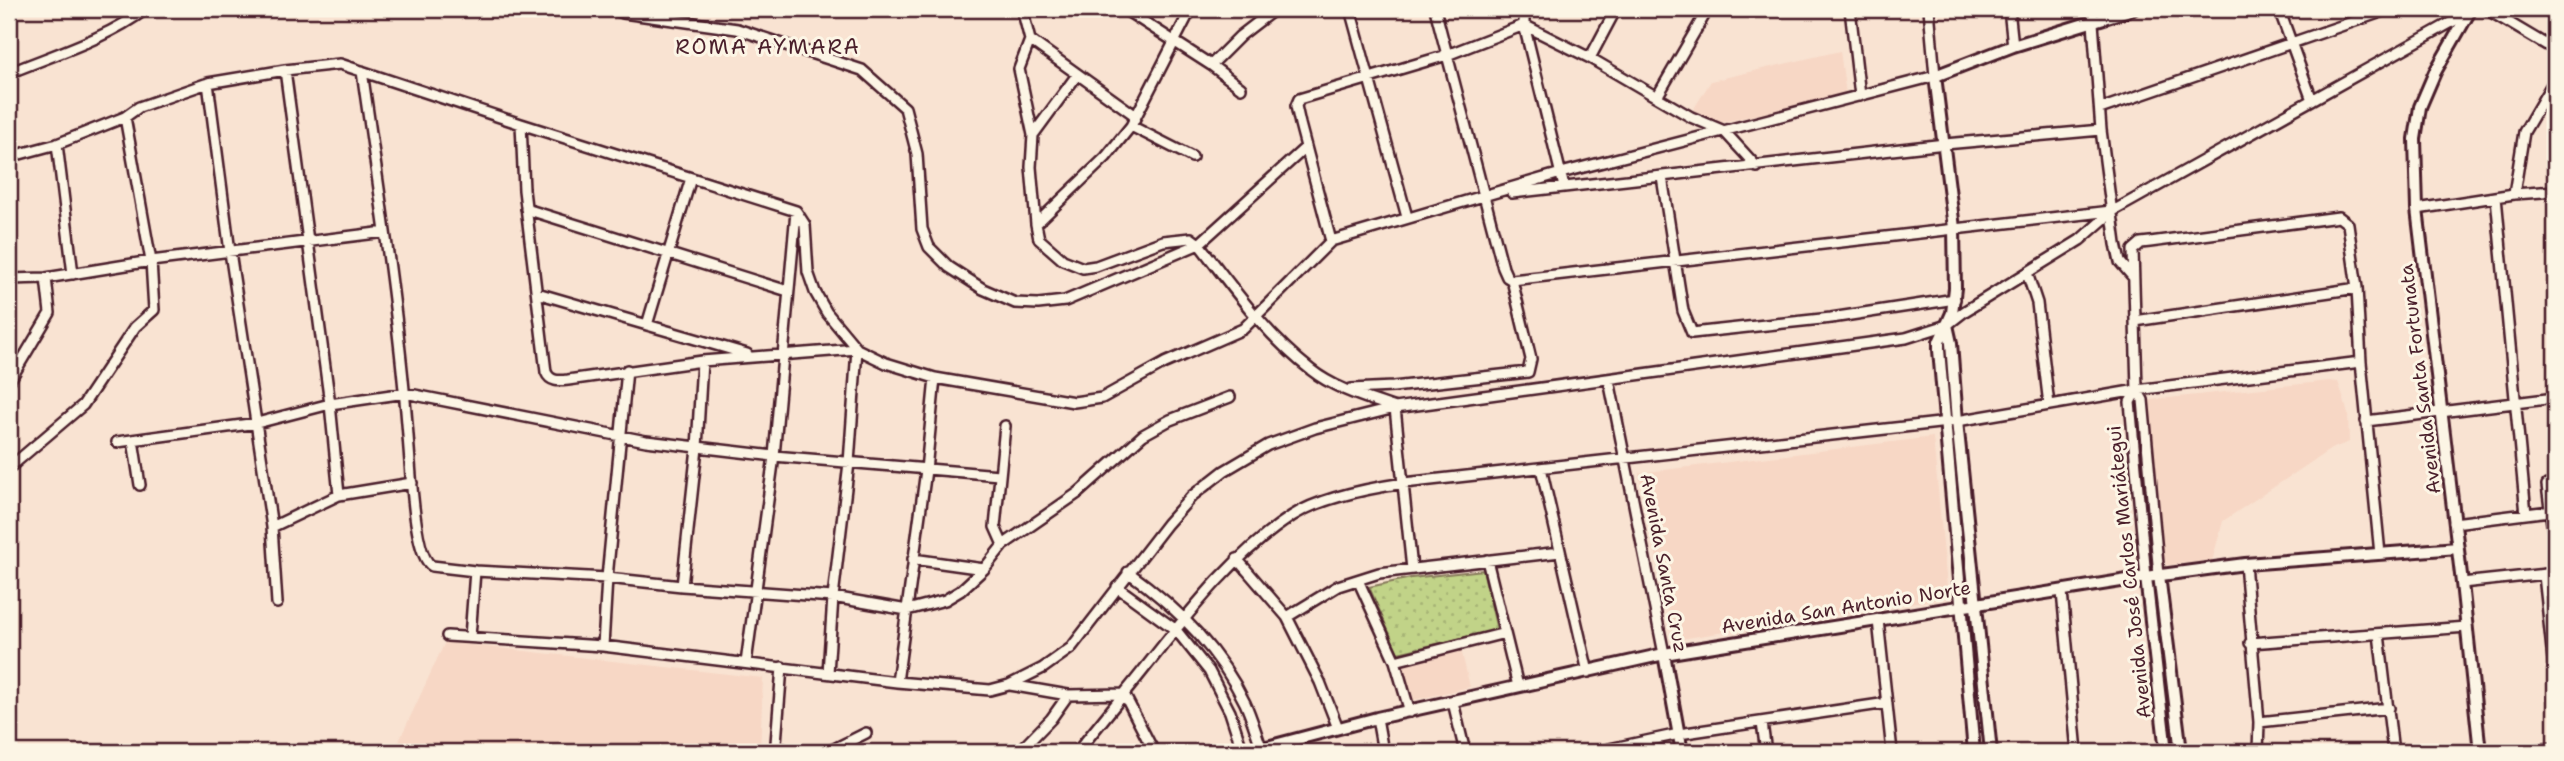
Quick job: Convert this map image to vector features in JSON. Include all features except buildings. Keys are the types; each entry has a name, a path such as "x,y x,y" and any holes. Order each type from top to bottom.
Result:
{"street":[{"path":"9,73 99,36 130,21 146,9"},
{"path":"613,9 623,13 737,29 862,70 905,108 917,153 922,229 929,247 949,267 983,289 1014,303 1065,301 1199,244 1306,147"},
{"path":"1022,9 1030,40 1019,69 1033,135 1031,167 1039,239 1063,260 1083,268 1096,266 1163,241 1191,238 1199,244 1256,318 1312,371 1345,389 1395,408"},
{"path":"1124,9 1211,65 1241,88"},
{"path":"1036,224 1106,157 1130,125 1191,9"},
{"path":"1211,65 1240,36 1275,9"},
{"path":"1350,9 1407,217"},
{"path":"1435,9 1503,268 1507,277 1512,280 2113,211"},
{"path":"1524,9 1524,25 1564,187"},
{"path":"1590,58 1616,9"},
{"path":"1657,97 1709,9"},
{"path":"1850,9 1860,96"},
{"path":"1929,9 1954,228 1955,299 1939,342 1939,351 1974,752"},
{"path":"2009,9 2013,46"},
{"path":"9,157 57,144 125,117 139,107 208,83 340,64 796,211 804,225 807,272 815,292 827,313 857,349 886,363 935,378 1074,402 1102,398 1166,363 1243,329 1331,241 1561,173 1935,76 2093,14 2133,9"},
{"path":"2279,9 2312,100"},
{"path":"2100,109 2390,9"},
{"path":"2486,9 2555,50"},
{"path":"447,636 603,646 897,682 990,690 1009,685 1044,668 1071,648 1128,572 1192,496 1224,471 1268,445 1315,428 1395,408 1906,338 1947,325 1965,311 2080,240 2113,211 2469,11"},
{"name":"Avenida Santa Fortunata","path":"2469,11 2435,72 2420,107 2414,139 2417,209 2480,752"},
{"path":"2093,14 2101,130 2120,262 2133,277"},
{"path":"1331,241 1296,106 1299,99 1447,55 1524,25 1590,58 1691,117 1724,131 1757,167"},
{"path":"1030,40 1136,116"},
{"path":"285,70 330,404 339,495"},
{"path":"362,71 405,393 420,551 432,566 833,597 907,610 944,600 960,591 984,569 1003,545 1078,493 1143,435 1170,420 1230,397"},
{"path":"1033,135 1077,75"},
{"path":"2514,194 2524,132 2555,79"},
{"path":"208,83 230,251 272,527 277,603"},
{"path":"9,468 83,405 135,327 154,310 151,261 125,117"},
{"path":"521,124 526,209 546,372 551,379 568,380 702,361 857,349"},
{"path":"1130,125 1192,157"},
{"path":"1486,197 1945,144 2101,130"},
{"path":"57,144 73,274"},
{"path":"1662,177 1674,261 1684,311 1692,333 1831,318 1955,299"},
{"path":"647,325 691,178"},
{"path":"2417,209 2514,194 2555,191"},
{"path":"2496,197 2526,514"},
{"path":"526,209 788,291"},
{"path":"746,663 774,456 796,211"},
{"path":"2133,277 2133,250 2141,243 2339,218 2348,224 2357,288 2366,421 2380,554"},
{"path":"9,279 47,278 151,261 385,233"},
{"path":"2027,273 2037,303 2049,405"},
{"name":"Avenida José Carlos Mariátegui","path":"2133,277 2137,390 2143,400 2181,752"},
{"path":"9,382 50,313 47,278"},
{"path":"1345,389 1393,387 1528,372 1531,369 1531,359 1512,280"},
{"path":"2135,321 2357,288"},
{"path":"537,293 754,356"},
{"path":"1947,325 1951,343 1991,752"},
{"path":"828,673 833,597 849,463 857,349"},
{"path":"682,586 697,448 702,361"},
{"path":"1077,752 1237,559 1294,514 1345,495 1404,483 1957,421 2137,390 2361,362"},
{"path":"603,646 627,370"},
{"path":"897,682 926,471 935,378"},
{"name":"Avenida Santa Cruz","path":"1609,380 1682,752"},
{"name":"Avenida José Carlos Mariátegui","path":"2137,390 2130,402 2166,752"},
{"path":"117,442 257,423 330,404 405,393 620,436 697,448 926,471 999,475"},
{"path":"2366,421 2555,398"},
{"path":"1395,408 1412,569"},
{"path":"1003,545 995,527 1005,426"},
{"path":"133,440 140,485"},
{"path":"1541,468 1588,672"},
{"path":"272,527 339,495 412,483"},
{"path":"2547,485 2555,547"},
{"path":"2454,523 2550,511"},
{"name":"Avenida San Antonio Norte","path":"1246,752 1262,751 1377,718 1664,654 2160,575 2245,564 2458,548"},
{"path":"1286,617 1338,586 1380,573 1560,552"},
{"path":"913,559 984,569"},
{"path":"1237,559 1286,617 1320,682 1338,728"},
{"path":"1486,560 1518,687"},
{"path":"2245,564 2259,722 2258,752"},
{"path":"470,637 475,571"},
{"path":"1128,572 1186,619 1220,662 1245,704 1262,751"},
{"path":"2462,583 2555,573"},
{"path":"2544,575 2555,678"},
{"path":"1358,580 1395,661 1410,712"},
{"path":"1117,587 1176,630 1209,671 1246,752"},
{"path":"2062,592 2077,752"},
{"path":"1878,620 1892,752"},
{"path":"2250,643 2467,627"},
{"path":"1395,661 1505,633"},
{"path":"2379,634 2393,752"},
{"path":"782,667 776,743 777,747 792,752"},
{"path":"1009,685 1068,695 1125,694"},
{"path":"1125,694 1154,752"},
{"path":"1019,752 1052,719 1068,695"},
{"path":"1453,702 1465,752"},
{"path":"1595,752 1679,734 1886,703"},
{"path":"2259,722 2389,708"},
{"path":"1377,718 1383,752"},
{"path":"1762,723 1766,752"},
{"path":"828,752 866,733"},
{"path":"2522,752 2555,749"}],"shaded area":[{"path":"1840,51 1846,94 1712,125 1693,110 1711,81"},
{"path":"2338,382 2340,387 2348,414 2349,442 2331,449 2223,521 2212,561 2166,565 2165,559 2158,554 2147,405 2150,400"},
{"path":"1933,437 1948,597 1674,640 1639,473"},
{"path":"445,642 763,678 760,752 394,752"},
{"path":"1461,649 1470,687 1410,701 1401,664"}],"green space":[{"path":"1483,570 1497,630 1398,653 1369,587 1411,578"}],"district":[{"name":"ROMA AYMARA","path":"768,47"}]}
